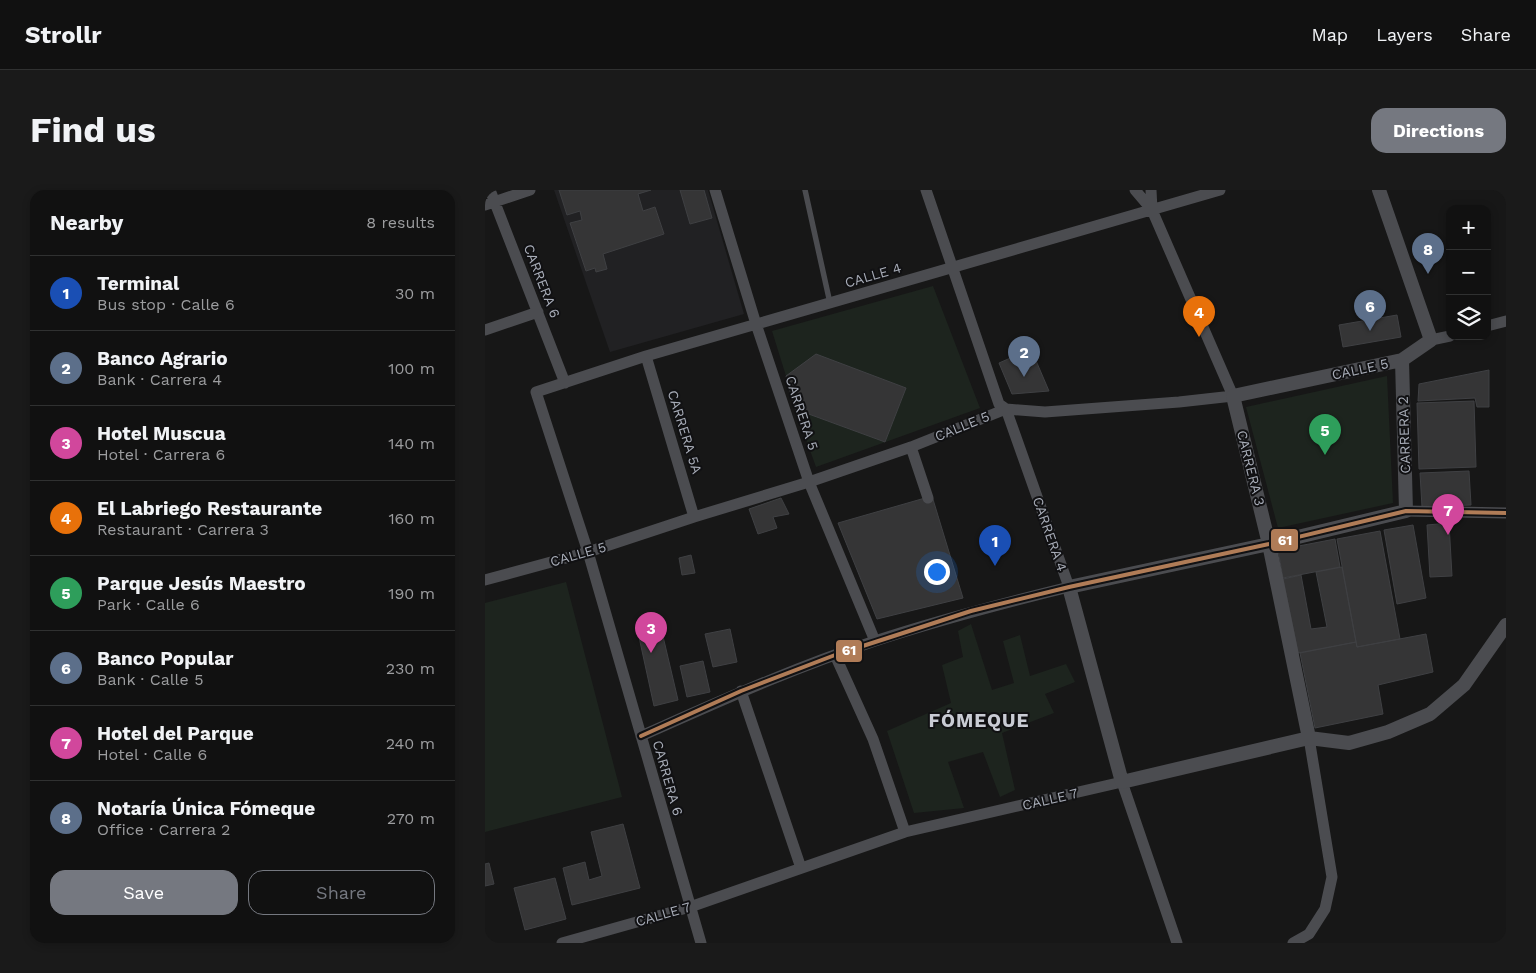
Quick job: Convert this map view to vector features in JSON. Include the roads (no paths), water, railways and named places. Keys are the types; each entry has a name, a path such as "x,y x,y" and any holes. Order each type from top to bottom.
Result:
{"street":[{"name":"CARRERA 6","path":"490,190 490,203 538,312 565,383"},
{"path":"490,203 530,190"},
{"name":"CARRERA 5","path":"715,190 756,324 809,482 875,641"},
{"name":"CARRERA 4","path":"926,190 999,404 1006,409 1069,587 1122,782 1177,943"},
{"name":"CARRERA 3","path":"1135,190 1152,210 1233,396 1269,544 1309,738"},
{"name":"CARRERA 3","path":"1151,190 1152,210"},
{"name":"CALLE 4","path":"536,392 646,356 953,269 1220,190"},
{"path":"1379,190 1431,340"},
{"path":"485,330 538,312"},
{"path":"1491,325 1506,322"},
{"name":"CALLE 5","path":"485,580 588,552 809,482 911,447 1006,409 1045,412 1233,396 1402,360 1431,340 1446,337"},
{"name":"CARRERA 5A","path":"646,356 694,517"},
{"name":"CARRERA 2","path":"1402,360 1406,511"},
{"name":"CARRERA 6","path":"536,392 588,552 701,943"},
{"path":"911,447 928,498"},
{"path":"641,736 741,691 835,655 971,612 1069,587 1269,544 1406,511 1506,513"},
{"name":"CALLE 7","path":"562,943 690,907 905,832 1309,738 1349,743 1388,732 1430,714 1464,685 1506,625"},
{"path":"835,655 873,740 905,832"},
{"path":"741,691 801,868"},
{"path":"1293,943 1309,934 1325,909 1332,877 1309,738"}],"lane":[{"path":"805,190 830,303"}],"place":[{"name":"Notaría Única Fómeque","path":"1428,274"},
{"name":"Banco Popular","path":"1370,331"},
{"name":"El Labriego Restaurante","path":"1199,337"},
{"name":"Banco Agrario","path":"1024,377"},
{"name":"Parque Jesús Maestro","path":"1325,455"},
{"name":"Hotel del Parque","path":"1448,535"},
{"name":"Terminal","path":"995,566"},
{"name":"Hotel Muscua","path":"651,653"}],"district":[{"name":"FÓMEQUE","path":"979,720"}]}
